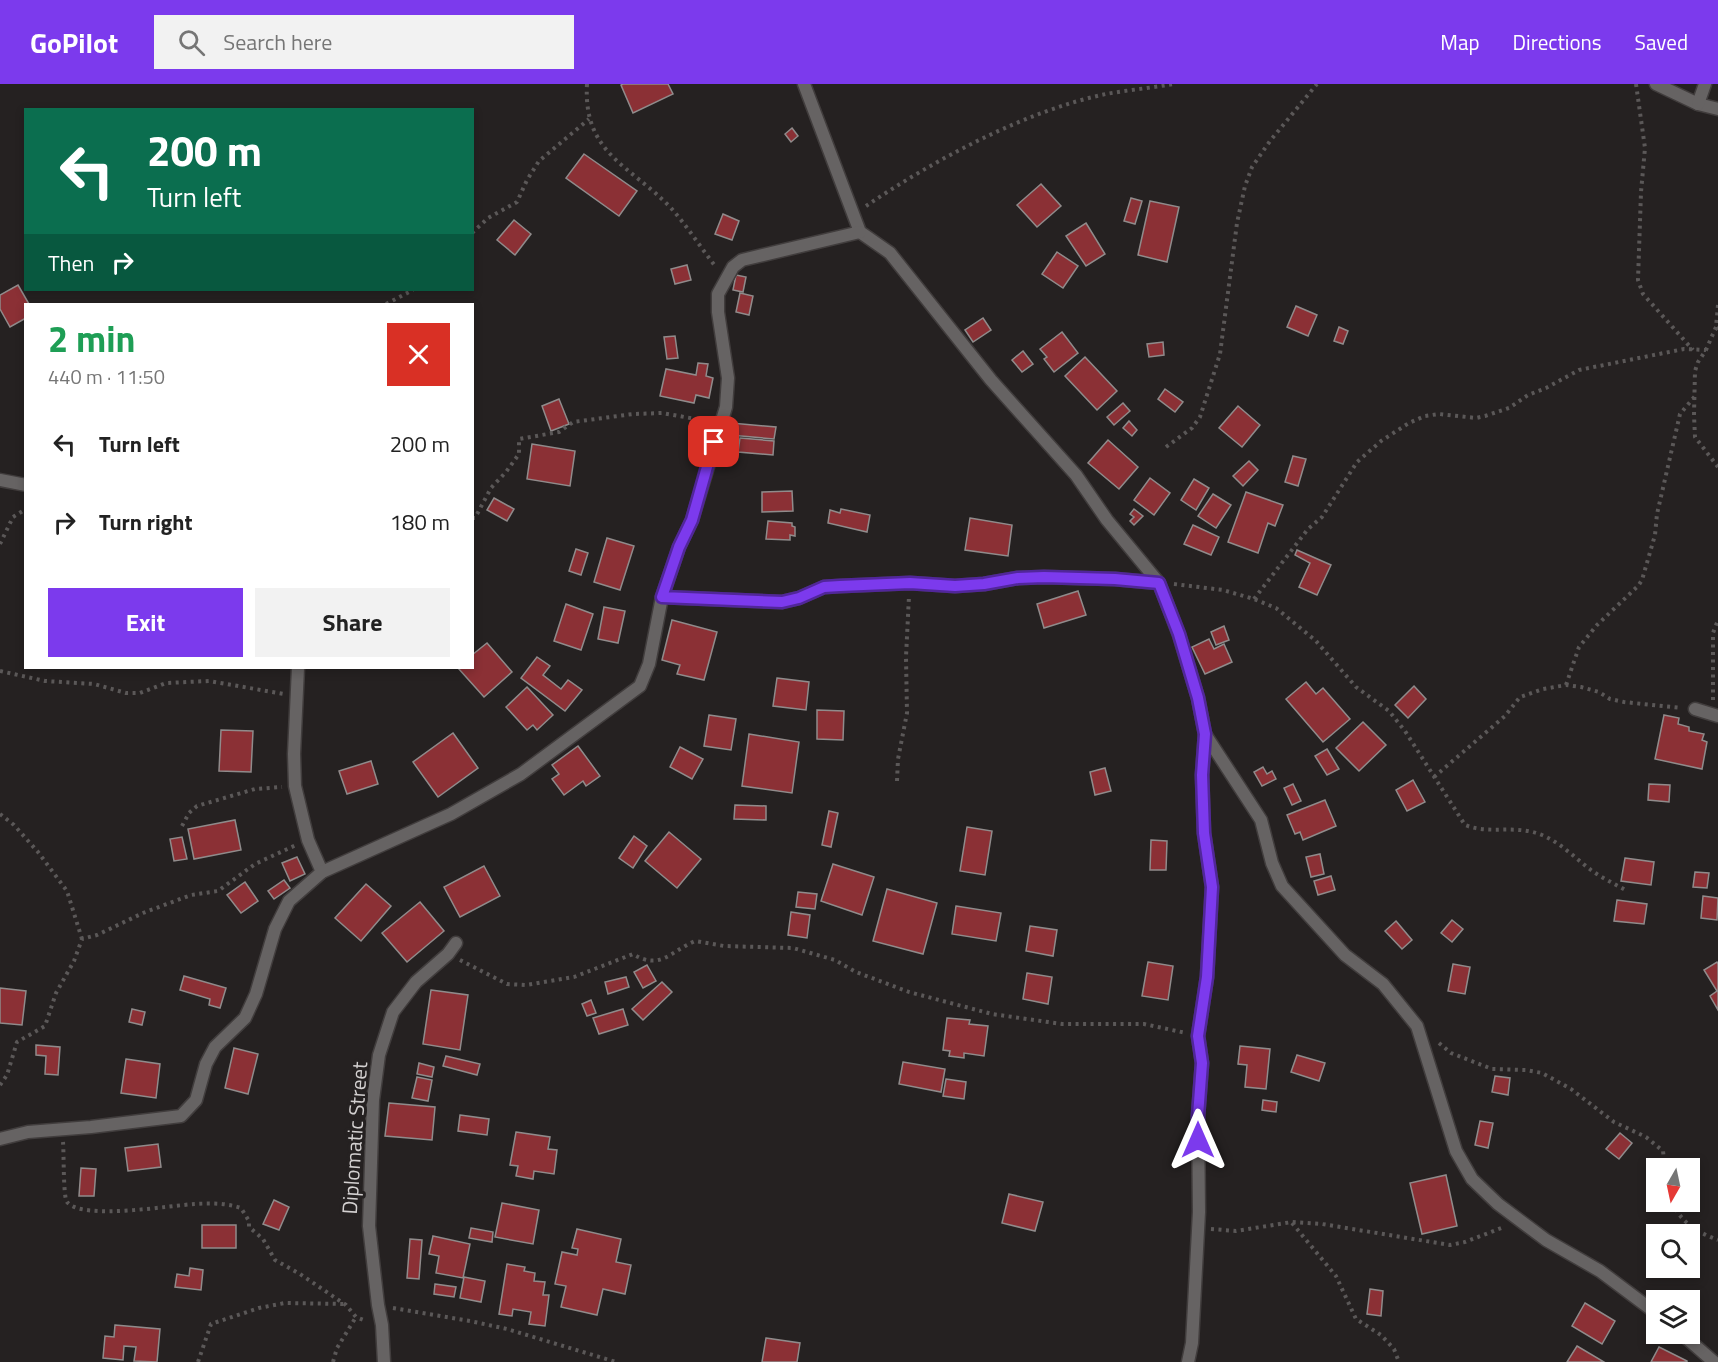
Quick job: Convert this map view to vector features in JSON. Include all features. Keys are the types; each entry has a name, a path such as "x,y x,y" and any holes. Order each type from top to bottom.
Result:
{"street":[{"path":"804,84 860,232 890,253 991,380 1076,475 1107,520 1159,583 1179,634 1198,698 1205,734 1202,775 1204,833 1212,887 1207,977 1198,1036 1202,1063 1198,1116 1199,1228 1192,1342 1188,1362"},
{"path":"1656,84 1698,104 1718,109"},
{"path":"1698,104 1705,84"},
{"path":"0,1139 28,1132 181,1116 196,1100 206,1064 215,1047 245,1018 256,994 275,929 289,901 322,872 450,814 521,774 640,686 648,664 662,597 679,547 692,520 726,407 728,378 718,312 718,294 734,267 742,260 860,232"},
{"path":"0,480 24,485"},
{"path":"662,597 782,602 799,598 824,587 910,583 955,586 1044,577 1159,583"},
{"path":"298,669 294,754 295,786 308,840 322,872"},
{"path":"1695,709 1715,715"},
{"path":"1205,734 1261,820 1272,863 1282,886 1346,955 1383,984 1417,1026 1456,1151 1472,1179 1520,1221 1546,1240 1600,1270 1646,1305"},
{"name":"Diplomatic Street","path":"384,1362 382,1325 369,1226 373,1100 379,1056 393,1012 416,982 448,954 456,943"},
{"path":"1693,1344 1714,1362"}],"path":[{"path":"587,84 586,99 589,119 602,148 671,208 726,279"},
{"path":"853,214 888,191 987,136 1075,103 1106,94 1173,84"},
{"path":"1166,447 1192,428 1200,417 1220,354 1237,223 1245,186 1252,167 1270,141 1317,84"},
{"path":"1636,84 1645,148 1638,280 1643,294 1693,350"},
{"path":"474,231 489,218 517,202 539,161 589,119"},
{"path":"388,303 411,291"},
{"path":"1718,305 1717,328 1695,371 1695,437 1718,467"},
{"path":"1254,599 1308,529 1322,517 1357,462 1381,441 1409,423 1425,416 1439,414 1476,418 1485,416 1509,408 1528,395 1579,370 1684,349 1706,350"},
{"path":"1566,685 1579,647 1597,625 1642,580 1655,535 1657,514 1680,414 1695,396"},
{"path":"474,518 491,488 519,454 519,440 559,432 573,422 633,414 662,413 720,423"},
{"path":"0,544 13,517 24,510"},
{"path":"897,781 898,759 907,713 906,657 910,583"},
{"path":"1159,583 1223,590 1276,608 1316,641 1356,687 1389,711 1405,731 1465,825 1474,828 1520,829 1543,836 1600,876 1627,891"},
{"path":"1715,715 1713,633 1718,621"},
{"path":"0,671 45,681 94,684 126,693 140,693 166,682 209,681 297,696"},
{"path":"1434,777 1505,716 1520,697 1543,689 1566,685 1599,692 1610,699 1624,702 1695,709"},
{"path":"182,826 189,813 197,806 255,789 295,786"},
{"path":"0,814 14,825 38,852 67,891 82,939 74,961 56,993 45,1026 17,1042 6,1075 0,1085"},
{"path":"82,939 97,935 143,913 191,895 218,891 255,864 308,840"},
{"path":"448,954 507,984 526,985 574,977 633,954 652,962 669,957 695,941 724,946 793,948 834,960 856,972 909,992 992,1014 1062,1024 1144,1024 1198,1036"},
{"path":"1417,1026 1451,1053 1474,1063 1492,1069 1534,1071 1557,1080 1614,1122 1646,1137 1663,1151 1664,1158"},
{"path":"62,1129 65,1196 69,1204 79,1208 128,1212 194,1204 229,1204 241,1208 249,1221 249,1227 263,1239 274,1260 345,1304 356,1317 382,1325"},
{"path":"1679,1212 1697,1231 1718,1240"},
{"path":"1199,1228 1236,1231 1292,1222 1322,1224 1450,1245 1465,1242 1520,1221"},
{"path":"1292,1222 1336,1276 1356,1319 1381,1335 1394,1349 1399,1362"},
{"path":"198,1362 211,1324 285,1303 345,1304"},
{"path":"378,1305 507,1329 616,1362"},
{"path":"333,1362 337,1348 356,1317"}],"building":[{"path":"668,84 673,94 633,113 621,85"},
{"path":"792,128 798,136 791,142 785,134"},
{"path":"584,154 637,191 619,216 566,178"},
{"path":"1041,184 1061,206 1037,227 1017,205"},
{"path":"1131,198 1142,201 1135,224 1124,221"},
{"path":"1150,201 1179,207 1167,262 1138,255"},
{"path":"723,214 739,221 732,240 715,234"},
{"path":"514,220 531,234 515,255 497,240"},
{"path":"1086,223 1105,254 1086,266 1066,236"},
{"path":"1057,252 1078,266 1063,288 1042,274"},
{"path":"687,265 691,280 675,284 671,269"},
{"path":"736,275 746,277 743,292 733,290"},
{"path":"18,285 28,303 24,303 24,319 10,327 0,309 0,295"},
{"path":"740,293 753,296 749,315 736,312"},
{"path":"1296,306 1317,315 1308,336 1287,327"},
{"path":"983,318 991,330 973,342 965,330"},
{"path":"1339,327 1348,331 1343,344 1334,341"},
{"path":"1062,332 1078,353 1054,372 1044,359 1047,357 1040,349"},
{"path":"675,336 678,358 667,359 664,337"},
{"path":"1163,342 1164,355 1149,357 1147,344"},
{"path":"1023,351 1033,364 1022,372 1012,360"},
{"path":"1085,357 1117,391 1097,410 1065,376"},
{"path":"698,363 708,364 706,376 713,378 709,398 696,395 694,403 660,396 666,369 696,375"},
{"path":"1165,389 1183,402 1175,412 1158,399"},
{"path":"559,399 569,424 551,431 542,406"},
{"path":"1123,403 1130,411 1114,425 1107,417"},
{"path":"1238,406 1260,425 1242,447 1219,428"},
{"path":"1129,421 1137,430 1132,436 1123,428"},
{"path":"731,423 776,427 774,439 730,435"},
{"path":"740,438 774,441 773,455 738,452"},
{"path":"1108,440 1138,467 1119,489 1088,463"},
{"path":"532,444 575,451 570,486 527,479"},
{"path":"1293,456 1306,459 1298,486 1285,482"},
{"path":"1249,461 1258,470 1243,486 1233,476"},
{"path":"1150,478 1170,493 1154,515 1134,500"},
{"path":"1194,479 1209,488 1196,510 1181,500"},
{"path":"792,491 793,511 762,512 762,492"},
{"path":"1246,492 1283,505 1275,526 1268,523 1258,553 1228,542"},
{"path":"1213,494 1231,505 1216,528 1198,516"},
{"path":"494,498 514,509 507,521 487,510"},
{"path":"841,509 870,515 867,532 828,523 830,510 840,513"},
{"path":"1134,509 1143,516 1134,525 1130,521 1134,517 1130,514"},
{"path":"970,518 1012,525 1008,556 965,550"},
{"path":"768,521 792,523 795,527 795,536 790,535 790,540 766,539"},
{"path":"1193,525 1219,537 1211,555 1184,544"},
{"path":"607,538 634,546 620,590 594,582"},
{"path":"576,549 588,553 581,575 569,571"},
{"path":"1297,550 1331,565 1317,595 1299,587 1310,563 1295,555"},
{"path":"1078,591 1086,615 1044,628 1037,604"},
{"path":"566,604 593,614 581,650 554,641"},
{"path":"604,607 625,611 618,643 598,639"},
{"path":"672,620 717,632 704,680 677,674 680,665 662,660"},
{"path":"1224,626 1229,640 1216,645 1211,632"},
{"path":"1209,639 1214,649 1224,644 1232,662 1205,674 1192,647"},
{"path":"487,643 512,672 484,697 459,669 474,669 474,653"},
{"path":"537,657 550,666 543,675 561,689 568,680 582,690 565,711 521,678"},
{"path":"777,678 809,682 806,710 773,706"},
{"path":"1306,682 1316,694 1323,688 1350,719 1323,742 1286,699"},
{"path":"1414,686 1426,699 1408,718 1395,705"},
{"path":"527,687 553,715 537,730 533,725 527,730 506,707"},
{"path":"817,710 844,711 843,740 817,739"},
{"path":"709,715 736,719 731,750 704,746"},
{"path":"1664,715 1679,718 1678,724 1689,727 1689,731 1704,734 1702,740 1707,742 1702,769 1655,759"},
{"path":"1363,722 1386,745 1359,771 1336,748"},
{"path":"221,730 253,731 251,772 219,771"},
{"path":"453,733 478,768 438,797 413,762"},
{"path":"749,734 799,742 792,793 742,786"},
{"path":"578,746 600,776 586,786 583,781 564,795 552,779 559,774 552,765"},
{"path":"680,747 703,759 692,779 670,767"},
{"path":"1327,749 1339,769 1327,775 1315,756"},
{"path":"371,761 378,784 347,794 339,771"},
{"path":"1263,767 1267,774 1272,771 1276,779 1262,786 1254,772"},
{"path":"1105,768 1111,791 1095,795 1090,772"},
{"path":"1413,780 1425,802 1407,811 1396,790"},
{"path":"1293,784 1301,801 1292,805 1284,788"},
{"path":"1649,784 1670,785 1669,802 1648,800"},
{"path":"1325,800 1336,826 1303,840 1300,832 1295,834 1287,815"},
{"path":"735,805 766,806 766,820 734,819"},
{"path":"829,811 838,813 831,847 822,845"},
{"path":"235,820 241,850 194,859 188,829"},
{"path":"967,827 992,831 985,875 960,871"},
{"path":"669,832 701,859 677,888 645,861"},
{"path":"634,836 647,846 633,868 619,858"},
{"path":"182,837 187,859 174,861 170,839"},
{"path":"1151,840 1167,841 1166,870 1150,870"},
{"path":"1320,854 1324,874 1311,877 1306,857"},
{"path":"297,857 305,874 290,881 282,863"},
{"path":"1625,858 1654,862 1651,885 1621,881"},
{"path":"833,864 874,877 862,915 821,901"},
{"path":"484,866 500,896 460,917 444,887"},
{"path":"1695,872 1709,873 1707,888 1693,887"},
{"path":"1331,876 1335,890 1318,895 1314,881"},
{"path":"284,880 290,888 274,899 268,891"},
{"path":"245,882 258,901 241,913 227,895"},
{"path":"366,884 391,906 361,941 335,918"},
{"path":"887,889 937,903 923,954 873,941"},
{"path":"798,892 817,894 815,909 796,907"},
{"path":"1703,896 1718,898 1717,920 1701,918"},
{"path":"1617,900 1647,904 1644,924 1614,921"},
{"path":"420,902 444,931 407,962 382,933"},
{"path":"956,906 1001,913 996,941 952,934"},
{"path":"791,912 810,915 807,938 788,935"},
{"path":"1452,920 1463,929 1452,942 1441,933"},
{"path":"1396,921 1412,940 1402,949 1385,931"},
{"path":"1030,926 1057,930 1053,956 1026,951"},
{"path":"1148,962 1173,966 1168,1000 1142,996"},
{"path":"1717,962 1718,1010 1710,996 1717,991 1704,970"},
{"path":"1453,964 1470,967 1465,994 1448,991"},
{"path":"647,965 656,981 643,988 634,972"},
{"path":"1027,973 1052,977 1048,1004 1023,999"},
{"path":"184,976 226,988 220,1008 209,1005 210,999 180,990"},
{"path":"626,977 629,987 608,994 605,982"},
{"path":"662,982 672,992 643,1020 632,1009"},
{"path":"0,988 26,991 22,1025 0,1023"},
{"path":"431,990 468,995 460,1050 423,1044"},
{"path":"591,1000 596,1013 587,1016 582,1004"},
{"path":"132,1009 145,1012 142,1025 129,1022"},
{"path":"623,1009 628,1025 599,1034 593,1018"},
{"path":"947,1018 970,1020 969,1024 988,1026 984,1056 964,1053 964,1058 949,1056 950,1051 943,1050"},
{"path":"36,1045 60,1047 58,1075 45,1074 46,1056 36,1055"},
{"path":"1240,1046 1270,1049 1266,1089 1245,1087 1247,1065 1238,1064"},
{"path":"234,1048 258,1054 248,1094 225,1088"},
{"path":"1297,1055 1325,1063 1319,1081 1291,1072"},
{"path":"446,1056 480,1064 477,1075 443,1066"},
{"path":"126,1059 160,1064 156,1098 121,1093"},
{"path":"903,1062 945,1069 941,1092 899,1084"},
{"path":"419,1063 434,1067 432,1077 417,1074"},
{"path":"1495,1076 1510,1078 1508,1095 1492,1092"},
{"path":"417,1077 432,1080 428,1101 412,1098"},
{"path":"946,1079 966,1082 964,1099 943,1096"},
{"path":"1263,1100 1277,1102 1276,1112 1262,1110"},
{"path":"389,1103 435,1107 432,1140 385,1136"},
{"path":"460,1115 489,1119 487,1135 458,1131"},
{"path":"1480,1121 1493,1123 1488,1148 1475,1145"},
{"path":"516,1132 550,1137 548,1149 557,1150 554,1174 534,1171 533,1179 516,1176 518,1166 510,1165"},
{"path":"1620,1133 1632,1143 1619,1159 1606,1149"},
{"path":"158,1144 161,1167 128,1171 125,1148"},
{"path":"81,1168 96,1169 94,1196 79,1196"},
{"path":"1446,1175 1457,1226 1422,1234 1410,1183"},
{"path":"1009,1194 1043,1202 1035,1231 1002,1223"},
{"path":"274,1200 289,1207 279,1230 263,1224"},
{"path":"502,1203 539,1210 533,1244 495,1237"},
{"path":"202,1225 236,1225 236,1248 202,1248"},
{"path":"471,1228 493,1232 492,1242 469,1238"},
{"path":"577,1229 621,1239 616,1262 631,1265 625,1294 603,1289 597,1315 561,1307 566,1286 555,1284 562,1252 577,1255 578,1249 572,1248"},
{"path":"433,1236 470,1244 463,1278 436,1273 439,1256 429,1254"},
{"path":"410,1239 422,1240 419,1279 407,1278"},
{"path":"507,1264 525,1267 524,1271 535,1273 534,1281 545,1282 543,1295 549,1295 545,1326 529,1324 531,1312 513,1309 512,1316 499,1314"},
{"path":"190,1268 203,1270 201,1290 175,1287 177,1274 189,1276"},
{"path":"464,1277 485,1281 481,1302 460,1298"},
{"path":"435,1284 456,1287 454,1297 434,1294"},
{"path":"1370,1289 1383,1291 1381,1316 1367,1314"},
{"path":"1585,1303 1615,1321 1602,1344 1572,1326"},
{"path":"115,1325 160,1329 157,1362 134,1361 136,1347 124,1346 123,1360 103,1358 105,1336 114,1337"},
{"path":"766,1338 800,1343 797,1362 762,1362"},
{"path":"1577,1346 1604,1362 1567,1362"},
{"path":"1659,1347 1687,1361 1687,1362 1651,1362"}],"route":[{"path":"714,442 692,520 679,547 662,597 782,602 799,598 824,587 910,583 955,586 1044,577 1159,583 1179,634 1198,698 1205,734 1202,775 1204,833 1212,887 1207,977 1198,1036 1202,1063 1198,1140"}]}
